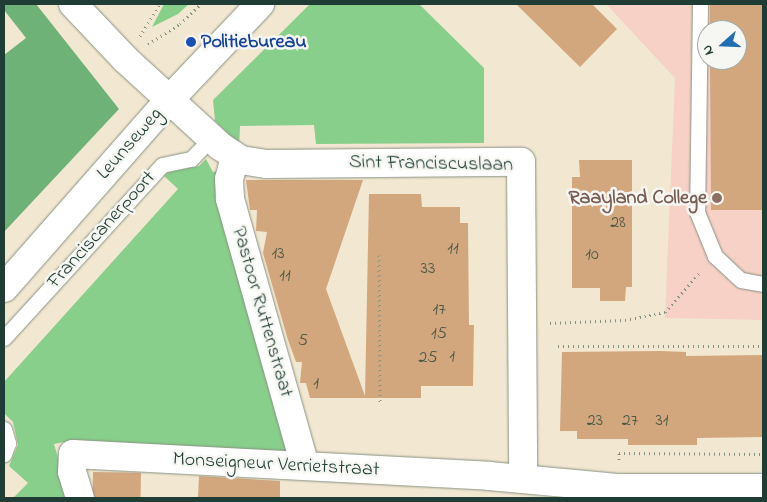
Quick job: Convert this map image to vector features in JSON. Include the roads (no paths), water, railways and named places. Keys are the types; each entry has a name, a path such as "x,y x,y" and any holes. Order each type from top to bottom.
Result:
{"street":[{"name":"Sint Franciscuslaan","path":"73,4 125,59 211,138 235,157 267,164 521,162 524,478"},
{"name":"Leunseweg","path":"4,288 170,99 260,4"},
{"name":"Pastoor Ruttenstraat","path":"235,157 229,180 230,199 305,466"},
{"name":"Monseigneur Verrietstraat","path":"80,498 72,472 72,454 524,478 619,488 763,488"}],"lane":[{"path":"700,4 697,212 715,256 740,280 763,284"},
{"name":"Franciscanerpoort","path":"4,338 162,165 191,159 211,138"},
{"path":"4,429 8,443 4,454"}],"place":[{"name":"Politiebureau","path":"191,42"},
{"name":"Raayland College","path":"717,198"}]}
